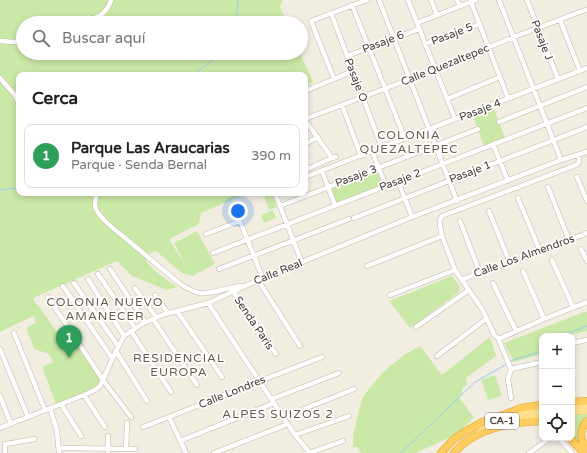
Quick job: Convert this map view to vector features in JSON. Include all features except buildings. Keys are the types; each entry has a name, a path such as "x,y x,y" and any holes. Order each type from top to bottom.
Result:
{"highway":[{"path":"575,402 587,401"},
{"path":"441,453 453,440 470,428 489,419 521,408 539,405"},
{"path":"454,453 467,441 486,431 501,426 539,421"},
{"path":"587,421 583,427 581,437 587,448"},
{"path":"573,441 585,453"}],"main road":[{"path":"575,408 587,406"},
{"name":"CA-1","path":"506,414 539,410"},
{"path":"575,412 587,411"},
{"name":"CA-1","path":"467,441 481,430 497,422 513,418 539,415"}],"street":[{"path":"100,16 107,10 111,0"},
{"path":"334,79 311,21 367,0"},
{"path":"379,0 457,201"},
{"path":"408,0 455,119"},
{"path":"431,0 437,15"},
{"path":"457,0 460,6"},
{"path":"499,0 561,160"},
{"path":"527,1 534,0"},
{"path":"417,23 474,1 480,24 508,98"},
{"name":"Pasaje J","path":"527,1 558,79"},
{"path":"352,5 405,139"},
{"name":"Calle Quezaltepec","path":"308,118 586,10"},
{"name":"Pasaje O","path":"331,13 382,148"},
{"path":"560,20 580,71"},
{"name":"Pasaje 5","path":"425,44 480,24"},
{"name":"Pasaje 6","path":"347,56 419,29"},
{"path":"0,41 16,42"},
{"name":"Pasaje 4","path":"308,176 587,68"},
{"path":"308,90 353,71"},
{"path":"0,78 16,97"},
{"path":"447,99 500,78"},
{"path":"499,122 587,87"},
{"path":"342,105 361,156"},
{"name":"Pasaje 2","path":"213,253 587,108"},
{"name":"Calle Quezaltepec","path":"308,123 334,157 308,169"},
{"name":"Pasaje 1","path":"219,269 587,127"},
{"name":"Pasaje 3","path":"308,195 478,129"},
{"path":"308,142 318,137"},
{"path":"494,144 508,181"},
{"path":"372,151 386,186"},
{"name":"Calle Real","path":"0,428 95,390 104,380 112,358 124,336 145,322 168,313 208,303 233,291 412,217 561,160 587,152"},
{"path":"511,398 508,379 511,370 498,338 495,336 482,309 455,270 442,236 440,220 442,216 576,165 579,162 579,155"},
{"path":"322,171 336,205"},
{"path":"577,177 587,201"},
{"path":"398,181 412,217"},
{"path":"548,187 569,240"},
{"path":"96,196 95,207 114,230 179,283 200,293 235,286 245,286"},
{"path":"275,196 302,263"},
{"name":"Pasaje 3","path":"280,206 306,196"},
{"path":"518,198 540,251"},
{"path":"489,211 510,263"},
{"path":"206,234 240,221 254,256 260,280 300,346"},
{"path":"460,221 480,273"},
{"name":"Calle Los Almendros","path":"462,280 587,233"},
{"path":"367,266 442,236"},
{"path":"581,249 587,262"},
{"path":"552,260 574,307"},
{"path":"110,269 145,322"},
{"path":"390,295 455,270"},
{"path":"523,271 544,319"},
{"path":"98,274 170,392"},
{"path":"88,279 124,336"},
{"path":"74,283 117,349 147,401"},
{"path":"493,283 516,331"},
{"path":"63,286 112,358"},
{"path":"135,288 197,385"},
{"path":"416,327 469,290"},
{"name":"Senda Paris","path":"233,291 276,354"},
{"path":"155,295 168,313"},
{"path":"48,298 131,417"},
{"path":"498,338 587,302"},
{"path":"208,303 295,435 309,453 343,441"},
{"path":"178,311 222,377"},
{"path":"437,356 486,318"},
{"path":"14,333 45,410"},
{"path":"575,342 587,340"},
{"path":"0,349 28,417"},
{"name":"Calle Londres","path":"143,426 322,357"},
{"path":"511,370 539,363"},
{"path":"180,441 340,373"},
{"path":"284,417 354,389"},
{"path":"84,395 105,427"},
{"path":"0,396 11,424"},
{"path":"61,404 81,436"},
{"path":"50,408 57,431 59,451 133,450"},
{"path":"295,435 349,416"},
{"path":"169,417 186,453"},
{"path":"126,449 127,423"},
{"path":"214,453 288,424"},
{"path":"108,436 108,451"},
{"path":"5,453 5,444 34,439"},
{"path":"529,453 546,441"},
{"path":"562,441 572,453"}],"green space":[{"path":"0,0 283,0 280,7 284,16 16,16 16,60 303,60 313,82 308,84 308,72 16,72 16,196 242,196 201,213 199,224 169,239 188,270 174,243 197,231 215,264 192,276 182,273 156,251 149,254 146,261 156,272 177,287 167,290 132,276 117,261 33,298 69,349 78,344 101,379 99,385 94,389 56,404 42,367 53,362 49,354 34,349 26,328 36,323 33,316 0,332"},
{"path":"493,106 505,138 484,146 472,114"},
{"path":"378,169 384,185 336,204 330,187"},
{"path":"264,196 273,196 277,207 269,210"},
{"path":"273,210 276,218 264,223 261,215"},
{"path":"452,276 459,285 459,292 410,328 389,301"},
{"path":"587,311 587,331 575,334 539,333 539,355 514,362 504,343"},
{"path":"490,337 496,356 466,378 467,384 462,389 462,394 459,397 474,418 457,434 416,453 361,453 358,447 353,447 353,436 364,395 383,372 404,355 420,346 442,375"},
{"path":"495,375 502,396 488,400 481,380"},
{"path":"575,413 587,413 587,416 579,428 579,444 575,438"}],"waterway":[{"path":"237,16 238,0"},
{"path":"197,72 212,60"},
{"path":"0,190 16,188"},
{"path":"569,333 587,326"},
{"path":"511,361 539,352"},
{"path":"401,453 475,382 505,365"}],"place":[{"name":"Parque Las Araucarias","path":"69,358"}],"district":[{"name":"COLONIA QUEZALTEPEC","path":"409,142"},
{"name":"COLONIA NUEVO AMANECER","path":"105,309"},
{"name":"RESIDENCIAL EUROPA","path":"179,365"},
{"name":"ALPES SUIZOS 2","path":"278,414"}]}
